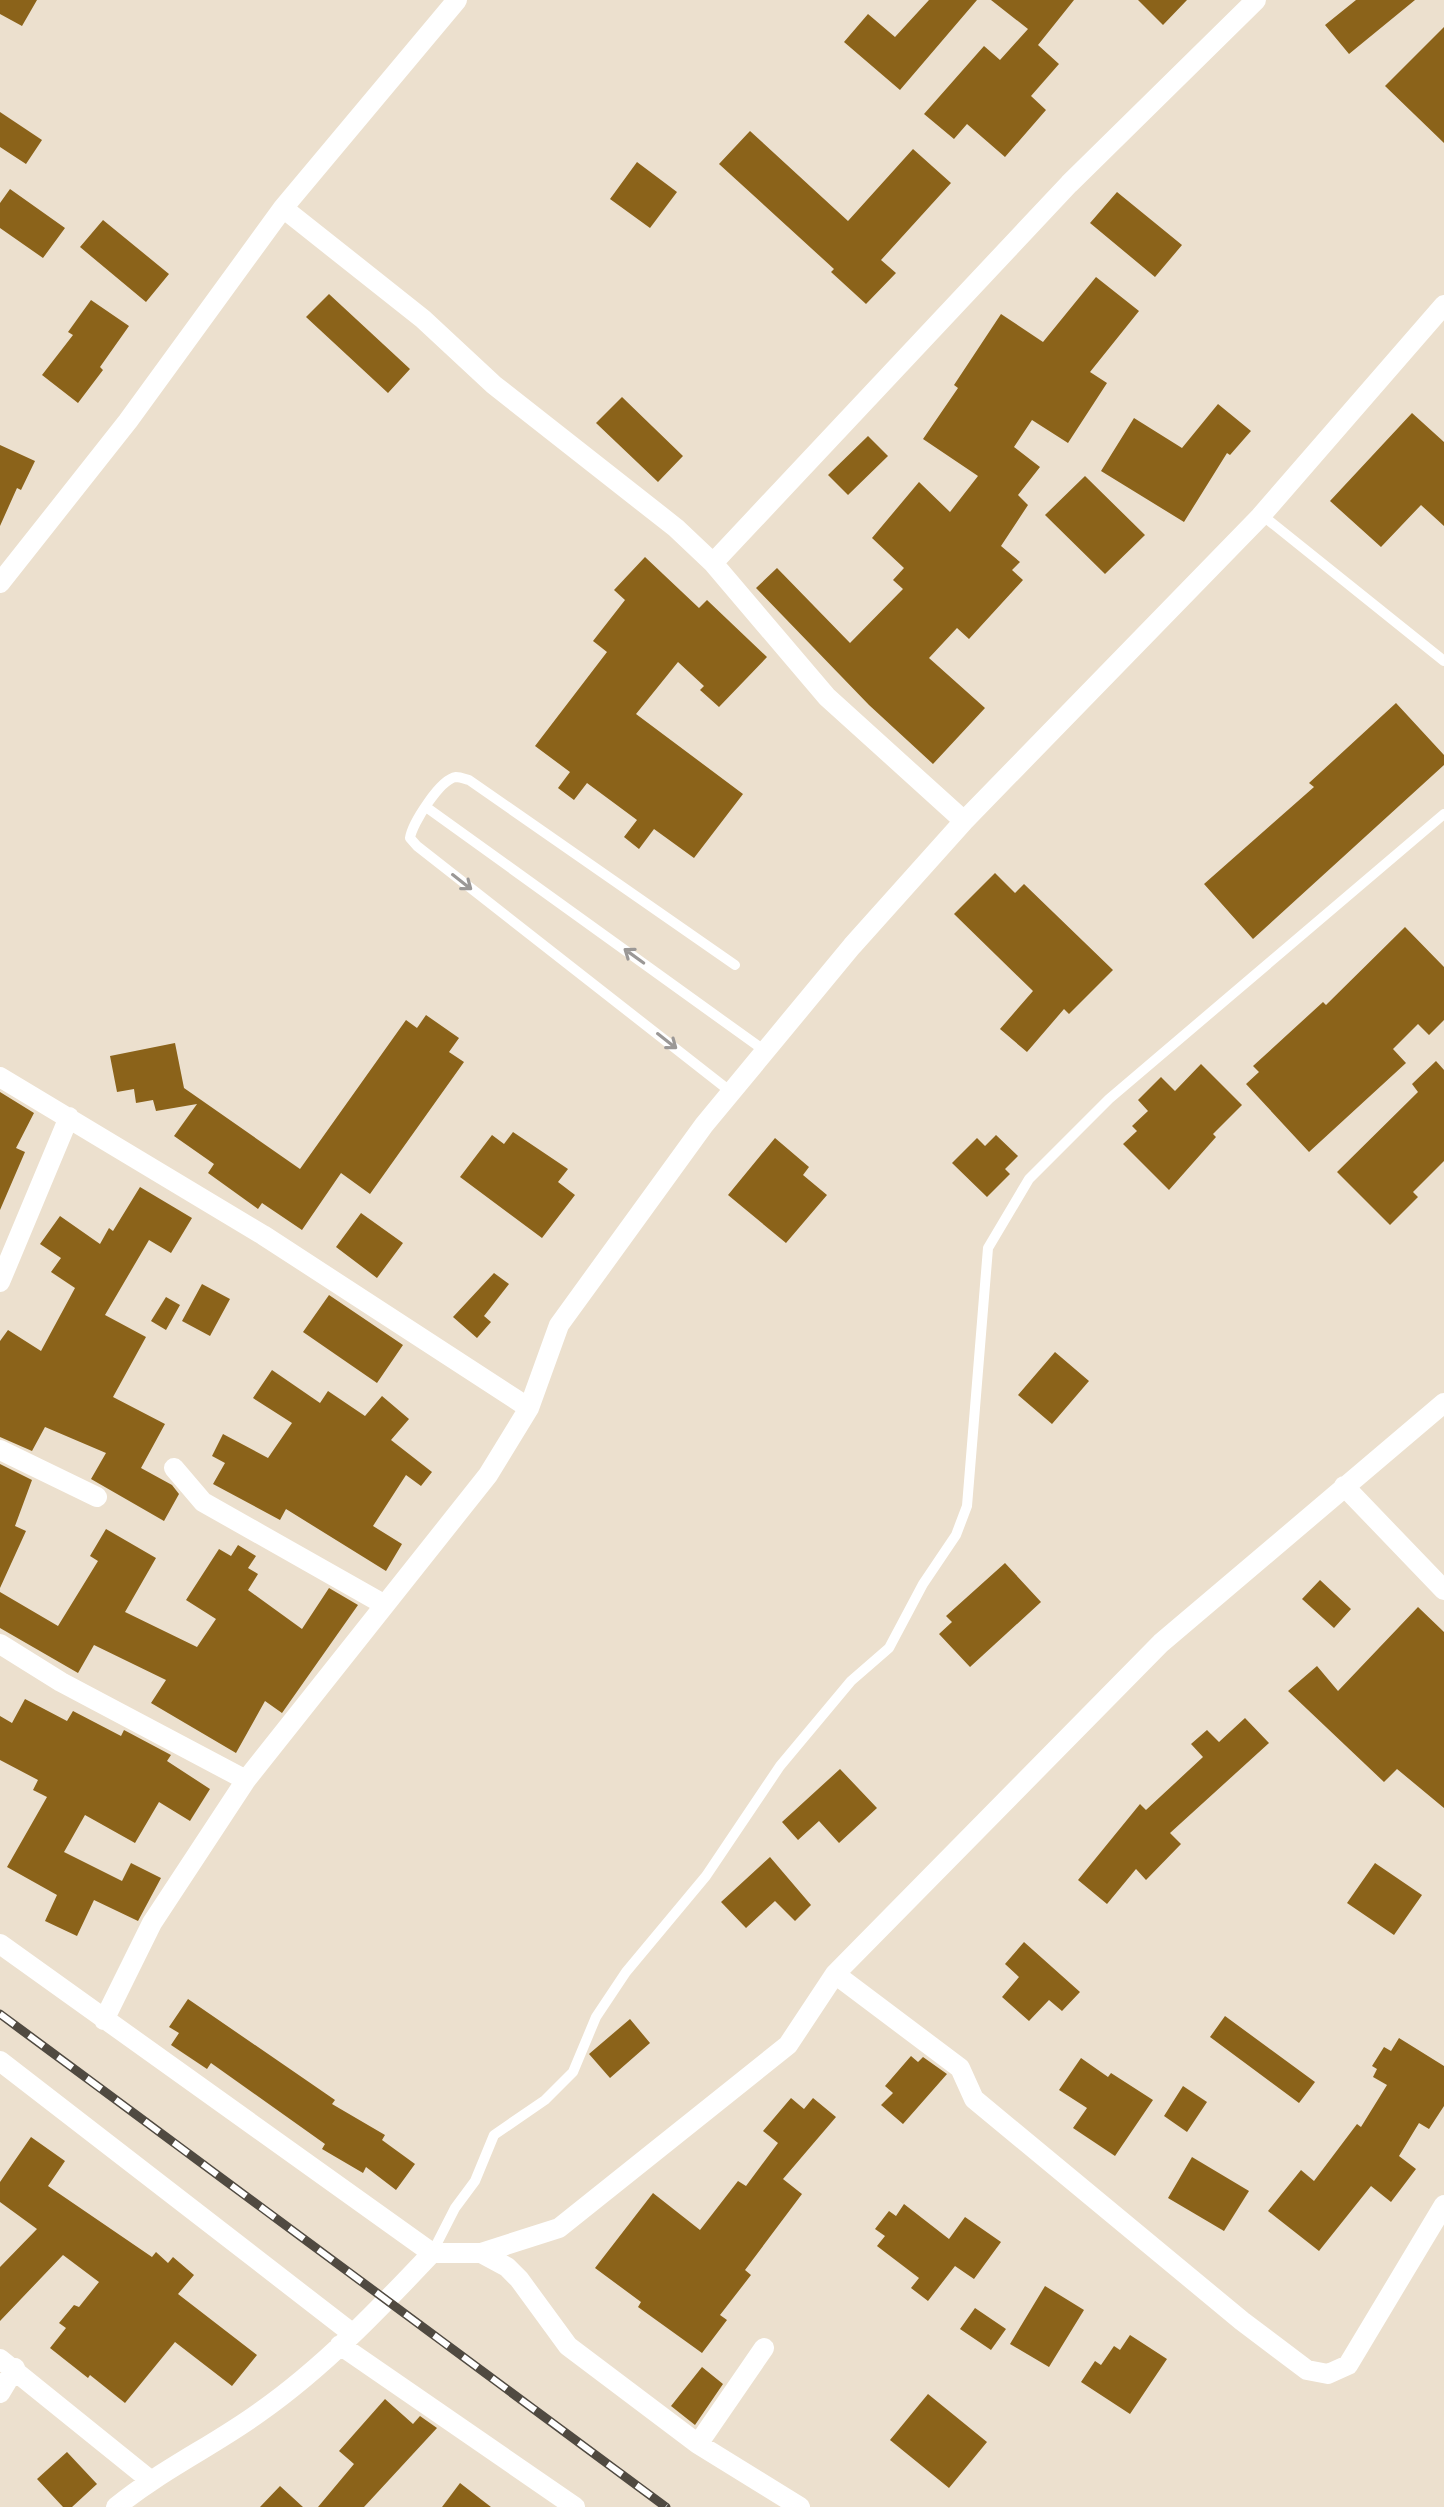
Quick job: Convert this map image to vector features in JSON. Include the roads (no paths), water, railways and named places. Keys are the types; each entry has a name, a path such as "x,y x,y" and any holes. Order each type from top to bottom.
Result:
{"street":[{"path":"0,583 128,421 283,208 457,0"},
{"path":"713,563 1069,184 1256,0"},
{"path":"283,208 423,319 494,385 676,528 713,563 827,697 964,821"},
{"path":"104,2020 152,1923 246,1780 488,1475 529,1408 559,1325 731,1092 852,946 964,821 1262,515 1444,305"},
{"path":"0,1077 263,1235 529,1408"},
{"path":"0,1282 69,1117"},
{"path":"0,1944 432,2253 481,2253 559,2228 788,2045 835,1974 1161,1643 1444,1403"},
{"path":"0,1450 97,1497"},
{"path":"174,1468 203,1502 385,1605"},
{"path":"1344,1486 1444,1590"},
{"path":"0,1644 61,1682 246,1780"},
{"path":"835,1974 960,2068 974,2099 1242,2321 1307,2370 1328,2374 1348,2365 1444,2205"},
{"path":"0,2061 347,2339 575,2507"},
{"path":"116,2507 150,2480 261,2412 347,2339 432,2253"},
{"path":"481,2253 507,2267 519,2279 568,2346 698,2444 800,2507"},
{"path":"698,2444 764,2348"},
{"path":"0,2393 7,2364 150,2480"}],"lane":[{"path":"1262,515 1444,661"},
{"path":"731,1092 417,846 410,838 411,828 443,783 456,777 469,780 735,965"},
{"path":"426,807 765,1051"},
{"path":"432,2253 455,2208 475,2181 494,2135 545,2100 573,2072 596,2017 626,1972 706,1876 780,1766 851,1681 889,1648 923,1584 956,1535 967,1506 988,1248 1029,1179 1109,1099 1444,814"}],"railway":[{"path":"0,2014 666,2507"}]}
